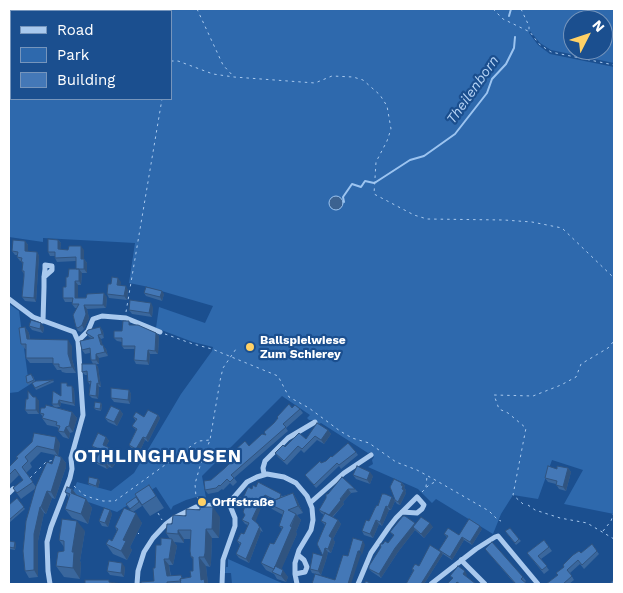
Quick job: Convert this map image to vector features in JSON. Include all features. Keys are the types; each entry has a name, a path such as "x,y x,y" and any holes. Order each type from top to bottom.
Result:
{"street":[{"path":"43,321 44,277"},
{"path":"9,299 30,315 74,332 78,341 83,414 71,458 72,469 68,484 47,542 50,584"},
{"path":"78,341 88,331 96,317 114,316 126,318 160,332"},
{"path":"305,420 308,426"},
{"path":"264,474 262,468 270,456 288,438 315,422"},
{"path":"310,503 344,473 371,455"},
{"path":"137,584 138,572 144,552 153,538 166,524 196,507 229,503 243,486 264,474 284,476 296,483 307,496 310,503 313,514 312,527 298,555 295,574 297,584"},
{"path":"222,584 223,560 235,526 235,518 229,503"},
{"path":"358,584 371,553 402,512"},
{"path":"432,584 461,560 498,536 538,584"},
{"path":"295,574 304,572 307,567 304,560 298,555"},
{"path":"461,560 485,584"}],"path":[{"path":"196,9 223,65 234,78"},
{"path":"493,9 503,19 529,32 539,44 551,52 614,65"},
{"path":"520,9 529,26 529,32"},
{"path":"172,61 178,61 213,74 234,78 316,83 332,76 353,77 363,80 380,95 387,106 391,128 387,141 376,162 374,194 414,215 427,219 504,220 532,222 562,228 614,278"},
{"path":"126,318 162,100"},
{"path":"160,332 231,356 278,376 289,397 340,431 352,438 369,443 396,462 437,481 489,511 501,521"},
{"path":"523,504 513,495 526,428 508,412 498,408 494,395 533,396 561,386 576,377 581,364 608,348 614,341"},
{"path":"196,497 195,484 198,470 210,440 223,368 236,349"},
{"path":"68,484 75,486 84,495 92,498 103,501 115,501 194,444 199,441 210,440"},
{"path":"28,480 46,462 59,459"},
{"path":"426,487 428,476"},
{"path":"421,492 437,481"},
{"path":"528,505 535,510 560,518 587,523 614,539"},
{"path":"157,512 161,519"},
{"path":"603,532 614,512"}],"green space":[{"path":"9,9 614,9 614,63 599,60 613,60 613,10 563,10 563,52 551,50 540,43 530,31 529,33 538,45 550,54 563,57 563,60 580,60 614,67 614,514 564,504 583,470 552,460 538,499 513,495 501,514 493,534 436,499 432,503 418,489 368,467 373,464 372,460 374,457 371,452 368,453 321,423 317,425 313,420 309,420 307,418 310,415 282,396 202,476 206,498 200,496 186,500 173,506 171,510 156,487 117,512 71,496 77,482 111,491 134,473 181,394 212,351 213,347 193,342 156,328 159,307 205,323 213,306 129,283 135,243 43,238 43,242 9,237"},
{"path":"9,304 19,311 29,385 18,392 9,393"},
{"path":"228,559 284,584 232,584 231,573 225,573 226,567 228,567"}],"shaded area":[{"path":"333,196 339,196 343,203 339,210 333,210 329,206 329,200"}],"building":[{"path":"48,239 58,240 58,249 68,250 69,246 81,246 81,259 84,259 84,269 76,269 76,257 55,258 55,252 48,252"},
{"path":"13,240 25,241 25,251 37,252 34,298 22,297 23,262 21,262 22,258 17,257 18,252 12,251"},
{"path":"69,269 79,269 79,281 75,281 75,298 86,298 87,294 104,293 103,305 84,305 86,314 82,325 78,328 76,327 73,315 79,304 72,304 73,298 63,298 63,287 66,287 66,277 68,277"},
{"path":"112,277 118,278 117,285 126,286 124,296 107,294 108,284 111,284"},
{"path":"146,287 162,291 160,297 144,293"},
{"path":"130,300 151,303 149,313 129,310"},
{"path":"31,320 41,323 40,329 29,326"},
{"path":"123,321 129,321 129,325 138,325 156,333 155,351 148,350 147,361 134,360 135,346 122,346 122,338 114,338 114,331 122,331"},
{"path":"25,327 27,339 68,340 68,354 72,367 59,367 59,364 53,364 53,358 26,358 26,344 21,344 19,328"},
{"path":"100,327 102,334 98,335 105,352 96,354 96,360 91,360 90,348 82,350 80,341 94,338 86,333 88,330"},
{"path":"82,364 96,364 99,384 97,383 96,396 89,395 91,381 88,382 87,371 82,372"},
{"path":"31,374 34,380 27,383 26,376"},
{"path":"53,380 35,388 32,383 36,381"},
{"path":"61,383 67,383 67,386 72,386 73,403 59,400 58,404 52,404 53,391 61,396"},
{"path":"111,388 129,390 128,400 111,398"},
{"path":"28,391 33,397 36,397 36,410 25,410"},
{"path":"95,402 101,403 100,409 94,408"},
{"path":"289,404 292,408 295,405 300,409 283,424 286,427 231,475 234,478 230,482 227,479 216,488 205,490 204,481 211,480 225,468 239,454 235,450 245,441 249,446 262,434 266,435 264,432"},
{"path":"46,405 72,412 69,426 66,427 64,432 58,431 60,426 56,425 57,422 42,418 44,414 40,413 41,408 45,408"},
{"path":"111,406 120,410 114,422 105,418"},
{"path":"148,410 158,415 146,438 143,437 136,449 129,445 137,429 132,426 137,419 133,417 136,412 144,417"},
{"path":"317,423 328,430 321,440 315,436 302,449 298,446 284,461 275,453 283,445 285,447 299,433 306,439"},
{"path":"34,433 56,437 54,450 37,446 25,457 28,461 22,467 33,482 17,493 13,488 23,480 15,469 9,475 9,467 18,458 16,457 32,442"},
{"path":"98,433 106,437 103,445 114,450 110,458 113,460 110,465 106,463 105,465 100,464 95,461 101,450 92,446"},
{"path":"348,443 356,452 339,465 337,463 314,485 305,475 320,461 321,463 326,461"},
{"path":"55,455 61,457 61,460 51,492 47,491 40,507 34,534 34,570 25,571 23,551 26,521 36,486 47,462 52,464"},
{"path":"357,466 370,472 367,480 353,475"},
{"path":"548,466 557,469 557,466 568,468 563,487 556,485 557,481 545,478"},
{"path":"89,477 98,479 96,486 88,483"},
{"path":"342,477 355,489 348,489 329,515 319,510 326,498 326,494"},
{"path":"394,479 402,483 402,489 404,490 398,502 395,500 390,487"},
{"path":"258,482 281,494 280,498 275,500 265,495 261,500 252,519 260,528 246,559 236,554 241,543 237,541 241,533 244,534 249,523 242,520 245,515 243,512 245,506 238,503 240,497 243,498 248,487 252,489 253,485 256,487"},
{"path":"149,485 156,496 142,505 135,494"},
{"path":"67,487 72,489 71,493 86,499 81,514 65,509 70,494 65,492"},
{"path":"293,493 298,506 288,510 296,514 275,566 283,570 281,576 272,572 274,569 261,563 270,543 274,544 283,527 279,526 284,511 267,503"},
{"path":"382,494 392,497 388,507 386,506 380,522 376,520 370,534 362,531 366,520 369,521 375,508 378,506"},
{"path":"136,497 139,502 130,509 126,504"},
{"path":"17,498 24,507 9,520 9,505"},
{"path":"200,507 213,507 212,529 206,529 204,557 199,557 201,580 204,579 205,584 181,584 180,579 191,577 190,571 193,571 193,557 191,557 190,551 191,530 178,530 178,534 166,533 167,524 172,524 173,515 186,516 186,509 200,510"},
{"path":"104,508 110,510 105,523 99,521"},
{"path":"124,508 136,513 123,540 126,541 121,551 106,544 109,539 112,541 118,529 115,527"},
{"path":"325,513 338,520 329,536 332,538 328,549 325,548 323,556 317,544 326,523 321,521"},
{"path":"403,516 415,523 395,548 379,574 369,569 381,547 380,544 383,544 385,541 388,543 394,535 390,532"},
{"path":"421,517 430,523 421,534 413,527"},
{"path":"62,519 77,521 72,552 74,552 73,568 56,566 58,552 64,551 64,541 59,540"},
{"path":"469,519 480,526 470,542 462,537 450,557 439,550 448,536 444,534 448,528 459,535"},
{"path":"510,528 519,539 515,543 505,531"},
{"path":"161,538 172,539 169,559 164,559 167,576 181,575 181,581 167,582 167,584 141,584 141,582 154,581 153,568 155,568 156,545 161,545"},
{"path":"353,538 363,541 348,584 312,584 315,574 335,580 343,555 348,556"},
{"path":"544,540 549,547 538,556 547,566 542,570 527,553"},
{"path":"9,541 15,542 14,548 9,547"},
{"path":"492,542 527,584 516,584 485,549"},
{"path":"592,544 597,551 582,565 578,560 567,570 572,576 563,584 546,584 558,575 556,573 564,567 563,565 573,555 579,551 581,553"},
{"path":"430,545 441,552 421,584 406,584 414,570 412,569 415,564 419,566"},
{"path":"313,553 323,556 318,571 310,569"},
{"path":"109,561 122,563 121,573 107,571"},
{"path":"458,566 465,571 463,574 476,584 460,584 457,582 455,584 447,584 453,578 450,576"},
{"path":"85,580 109,580 109,582 122,584 85,584"}],"waterway":[{"name":"Theilenborn","path":"509,16 511,9"},
{"name":"Theilenborn","path":"344,202 343,197 352,184 361,187 365,181 374,183 410,160 424,156 455,134 487,93 492,79 506,64 514,48 515,37"}],"place":[{"name":"Ballspielwiese Zum Schierey","path":"250,347"},
{"name":"Orffstraße","path":"202,502"}],"district":[{"name":"OTHLINGHAUSEN","path":"158,457"}]}
